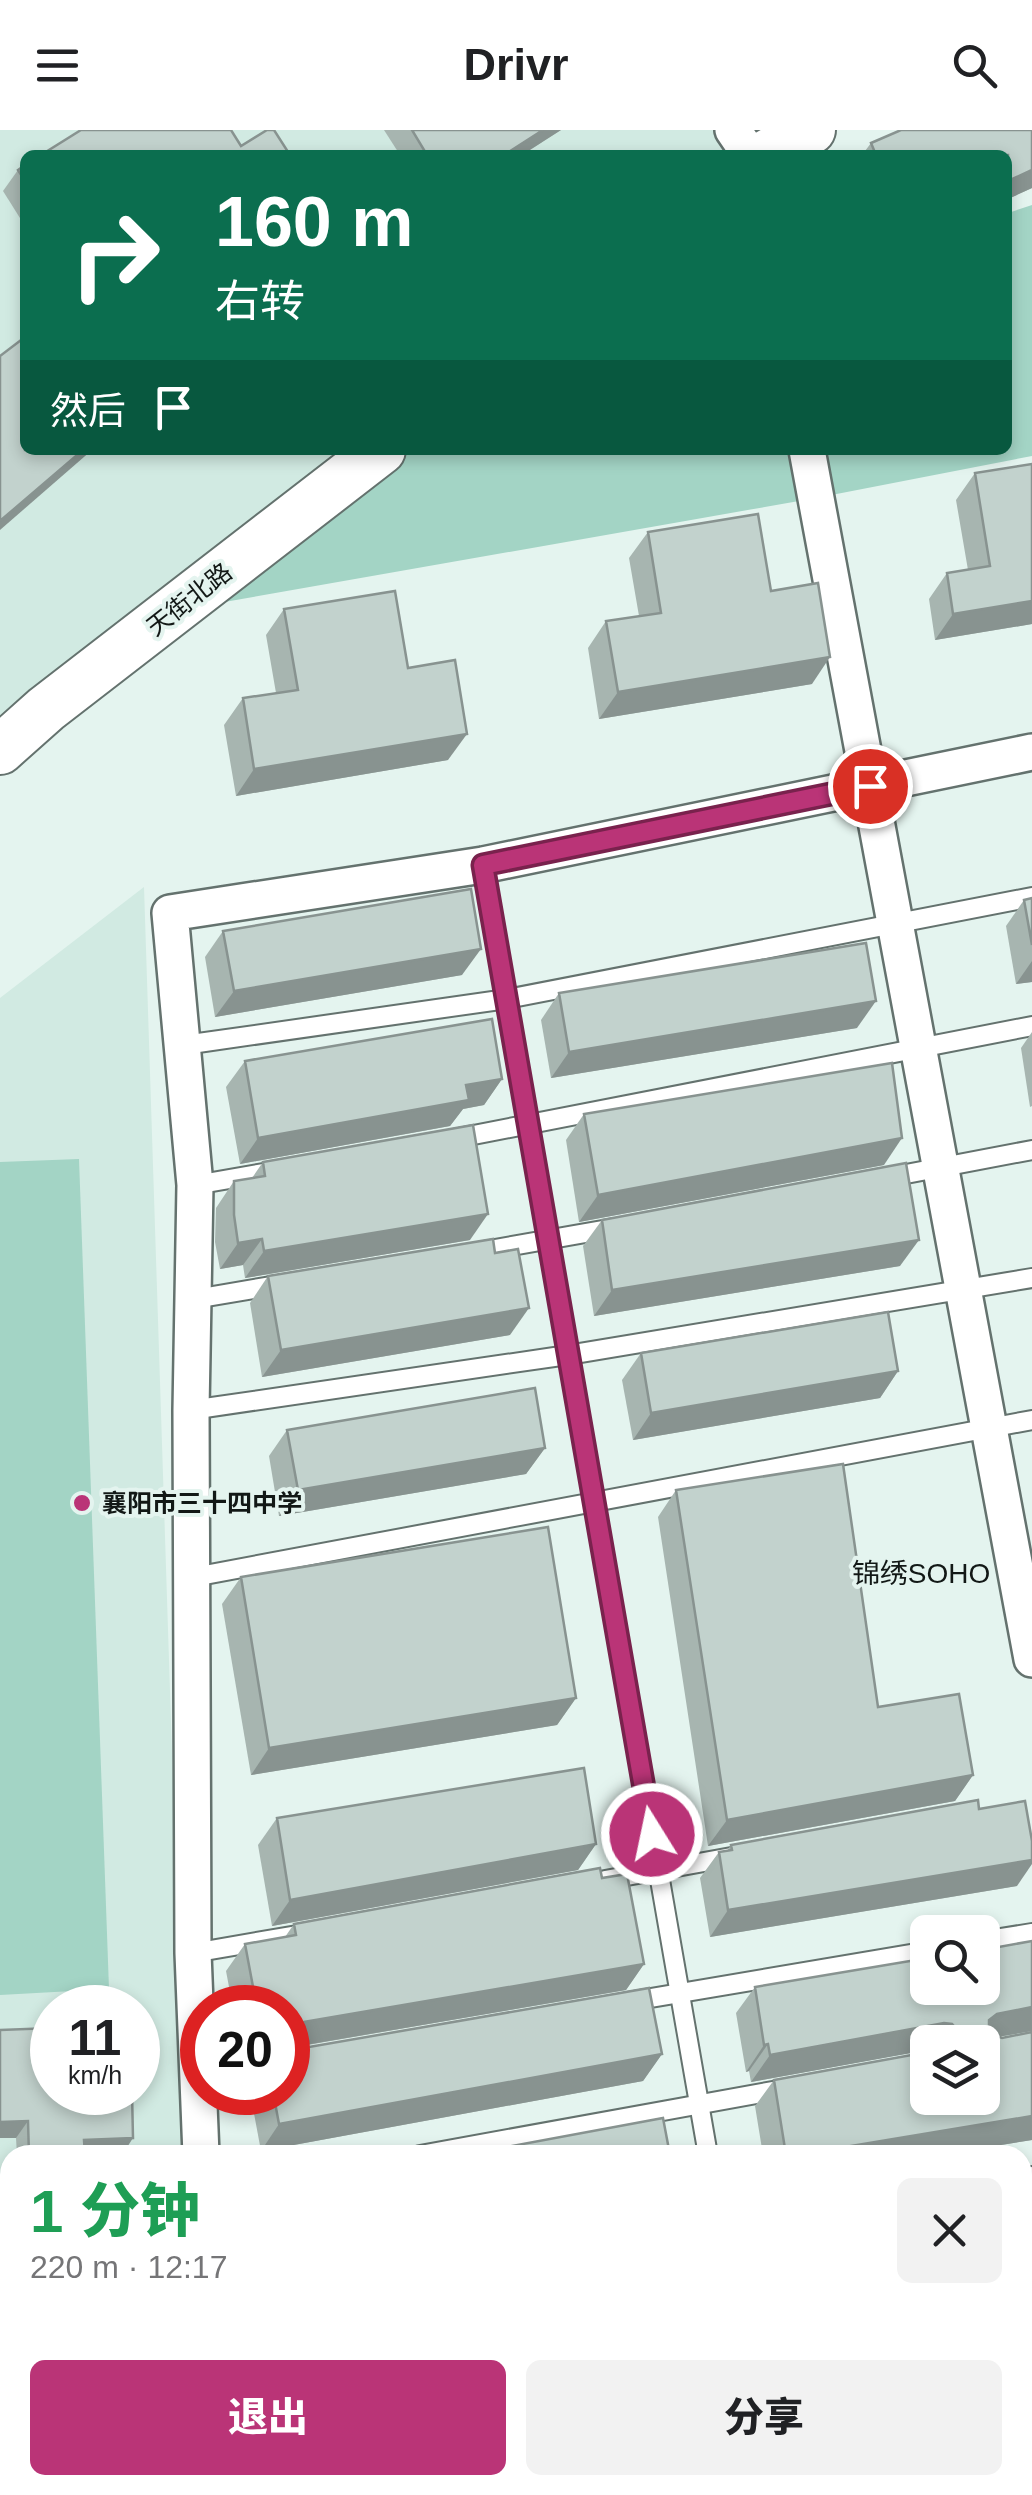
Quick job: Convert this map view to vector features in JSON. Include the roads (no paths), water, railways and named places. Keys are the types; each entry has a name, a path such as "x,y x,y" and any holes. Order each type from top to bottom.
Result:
{"street":[{"path":"773,150 810,130"},
{"name":"天街北路","path":"0,750 46,709 375,455"},
{"path":"808,455 1032,1659"},
{"path":"195,1985 191,1410 195,1185 170,913 483,865 1032,752"},
{"path":"201,2115 201,2145"}],"lane":[{"path":"483,865 706,2145"},
{"path":"184,1044 507,999 1032,898"},
{"path":"430,1142 1032,1026"},
{"path":"862,1182 1032,1150"},
{"path":"195,1185 293,1167"},
{"path":"450,1256 627,1226"},
{"path":"191,1410 568,1355 1032,1278"},
{"path":"195,1299 293,1282"},
{"path":"194,1577 1032,1420"},
{"path":"581,1884 752,1853"},
{"path":"193,1954 329,1929"},
{"path":"1000,1938 1032,1933"},
{"path":"602,2007 910,1954"},
{"path":"475,2145 794,2087"}],"place":[{"name":"襄阳市三十四中学","path":"82,1503"}],"district":[{"name":"锦绣SOHO","path":"921,1573"}]}
